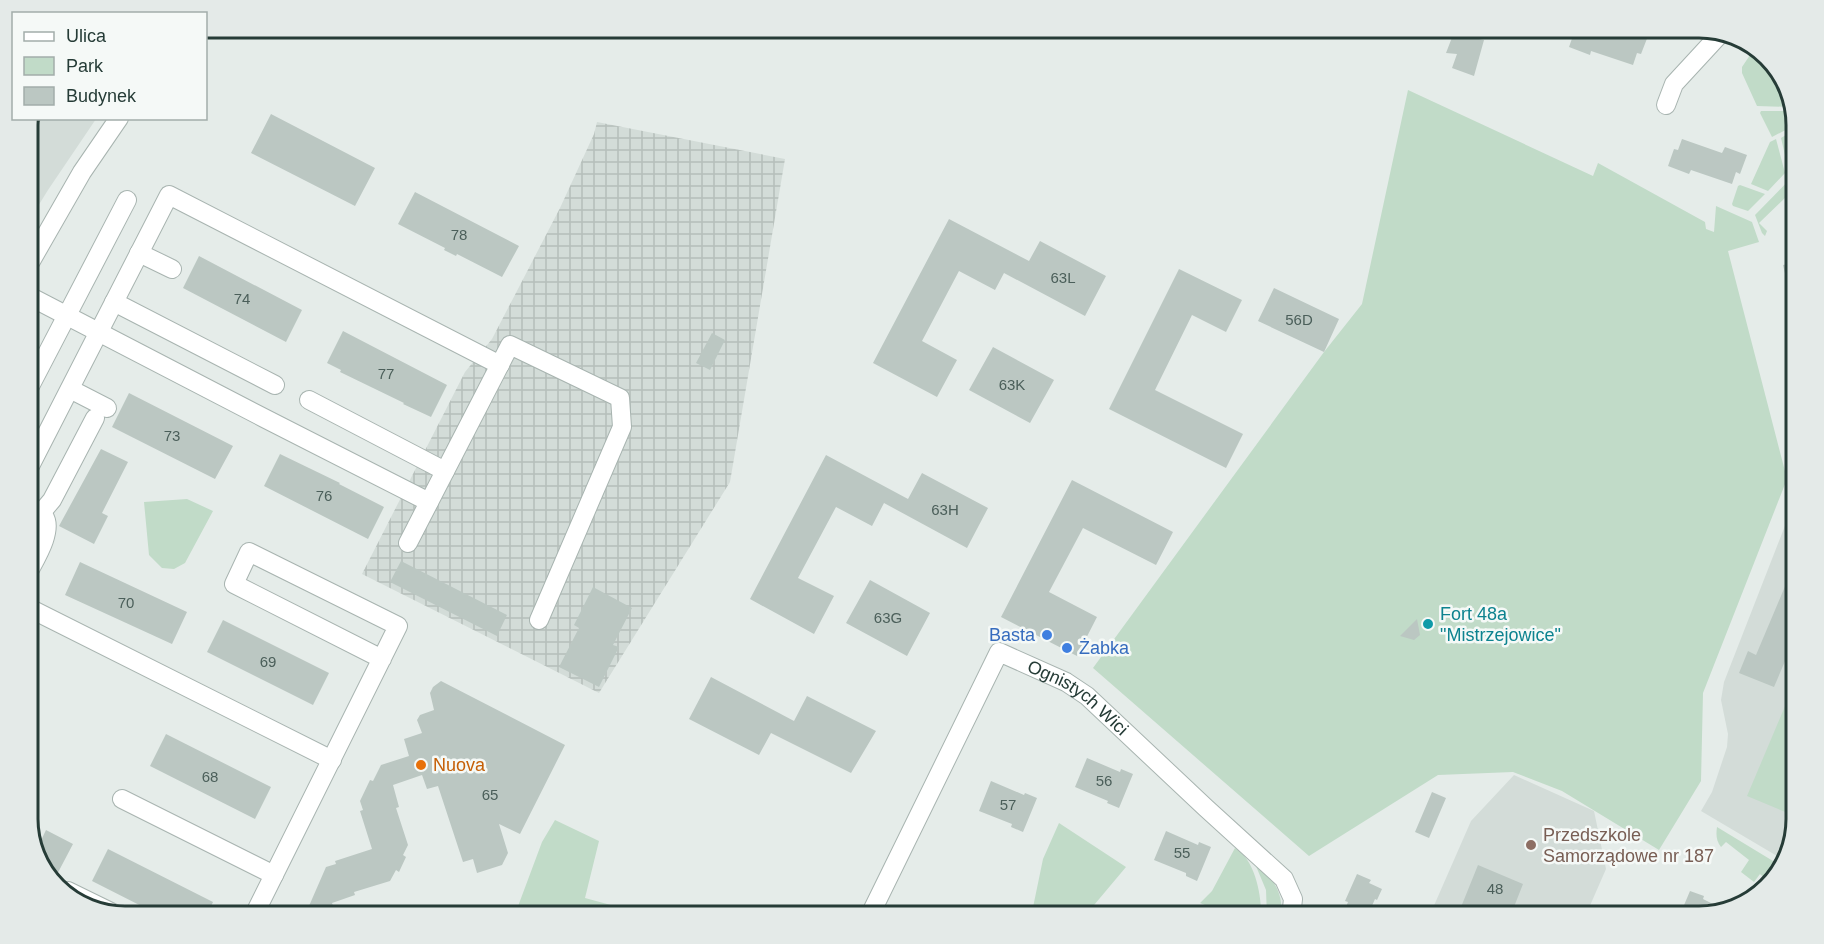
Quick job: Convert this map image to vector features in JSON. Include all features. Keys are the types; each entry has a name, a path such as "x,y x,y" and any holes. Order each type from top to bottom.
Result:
{"street":[{"path":"1666,105 1674,84 1716,39"},
{"path":"38,249 82,172 118,120"},
{"path":"38,451 169,195 500,365"},
{"path":"38,371 127,200"},
{"path":"139,253 172,269"},
{"path":"38,301 429,502"},
{"path":"114,302 275,385"},
{"path":"408,543 510,345 620,398 622,427 538,620"},
{"path":"38,508 52,500 101,413 70,389"},
{"path":"309,400 445,471"},
{"path":"38,514 47,524 47,531 38,551"},
{"path":"258,907 398,626 249,552 234,584 382,658"},
{"path":"38,613 332,760"},
{"name":"Ognistych Wici","path":"874,907 999,652 1066,682 1096,703 1166,771 1284,879 1293,899 1292,907"},
{"path":"122,799 274,875"}],"shaded area":[{"path":"38,120 95,120 38,206"},
{"path":"597,122 785,159 730,482 599,693 362,574 465,372 492,339 560,208 594,134"},
{"path":"1786,523 1786,831 1778,857 1701,811 1712,792 1727,747 1728,734 1721,700 1724,682"},
{"name":"Przedszkole Samorządowe nr 187","path":"1514,775 1594,811 1606,869 1589,907 1433,907 1471,821"}],"green space":[{"path":"1751,54 1757,59 1778,86 1785,107 1757,106 1742,73 1742,67"},
{"path":"1408,90 1593,176 1598,163 1705,222 1706,229 1714,232 1716,206 1752,222 1759,242 1728,251 1786,482 1703,693 1701,781 1659,850 1562,791 1513,772 1438,775 1309,856 1093,668 1324,352 1362,304"},
{"path":"1761,111 1785,111 1786,130 1772,137"},
{"path":"1786,135 1786,159 1781,138"},
{"path":"1776,139 1785,173 1768,191 1751,184 1770,142"},
{"path":"1786,183 1786,197 1759,223 1767,231 1765,236 1755,215"},
{"path":"1740,185 1765,194 1748,211 1732,204"},
{"path":"187,499 213,511 185,563 174,569 162,568 149,555 144,502"},
{"path":"1786,704 1786,812 1747,796"},
{"path":"555,820 599,841 585,898 618,907 518,907 542,842"},
{"path":"1059,823 1126,867 1092,907 1033,907 1043,859"},
{"path":"1717,827 1775,862 1764,878 1760,874 1754,882 1741,872 1749,860 1726,842 1721,847 1717,837"},
{"path":"1235,848 1248,860 1252,869 1260,907 1210,907 1200,903 1212,891"},
{"path":"1253,859 1271,878 1279,892 1281,907 1267,907 1266,890"}],"building":[{"path":"1452,38 1484,40 1474,76 1452,68 1457,54 1446,53"},
{"path":"1572,38 1647,38 1641,54 1637,53 1633,65 1591,51 1590,55 1569,47"},
{"path":"271,114 375,168 355,206 251,153"},
{"path":"1682,139 1722,153 1725,147 1747,155 1740,174 1736,172 1732,184 1691,170 1689,174 1668,166 1674,149 1678,150"},
{"path":"415,192 519,246 502,277 457,254 456,256 444,250 445,248 398,224"},
{"path":"949,219 1029,261 1040,241 1106,276 1085,316 1004,273 995,290 959,271 922,341 957,360 937,397 873,363"},
{"path":"199,256 302,310 286,342 183,288"},
{"path":"1179,269 1242,300 1226,332 1192,315 1155,390 1243,434 1226,468 1109,409"},
{"path":"1274,288 1339,319 1324,352 1258,321"},
{"path":"343,331 447,385 431,417 340,372 341,370 327,363"},
{"path":"712,333 725,340 710,370 696,363"},
{"path":"993,347 1054,380 1030,423 969,390"},
{"path":"129,393 233,446 215,479 112,427"},
{"path":"101,449 128,462 102,513 108,516 94,544 59,526"},
{"path":"280,454 384,507 368,539 264,486"},
{"path":"826,455 908,499 922,473 988,508 967,548 884,503 872,526 836,507 798,578 834,596 814,634 750,599"},
{"path":"1072,480 1173,532 1156,565 1083,528 1049,592 1097,617 1077,656 1001,617"},
{"path":"401,561 507,615 497,636 390,582"},
{"path":"80,562 187,612 172,644 65,595"},
{"path":"870,580 930,613 907,656 846,623"},
{"path":"1786,584 1786,659 1774,687 1739,673 1748,651 1756,655"},
{"path":"593,587 632,608 613,645 619,647 599,687 559,667 579,628 574,625"},
{"path":"1417,619 1420,635 1414,640 1400,636"},
{"path":"223,620 329,673 313,705 207,652"},
{"path":"711,677 794,721 807,696 876,731 851,773 771,733 759,755 689,719"},
{"path":"441,681 565,745 520,834 499,824 508,853 502,865 477,873 473,859 463,862 438,786 427,789 422,775 393,785 399,807 396,808 408,845 403,855 406,857 399,872 396,870 390,881 354,892 355,895 332,903 333,907 309,907 326,867 336,864 335,861 372,849 360,811 363,810 360,801 370,780 373,781 381,765 409,756 404,739 422,733 417,720 420,715 434,710 430,693 433,687"},
{"path":"166,734 271,787 255,819 150,766"},
{"path":"1087,758 1120,772 1121,769 1133,774 1119,808 1075,787"},
{"path":"991,781 1037,798 1023,832 1011,827 1012,824 979,811"},
{"path":"1432,792 1446,798 1429,838 1415,832"},
{"path":"46,830 73,844 57,874 46,858 40,842"},
{"path":"1166,831 1198,845 1199,842 1211,847 1197,881 1186,876 1186,873 1154,860"},
{"path":"108,849 213,902 211,907 143,907 92,881"},
{"path":"1478,865 1523,884 1514,907 1461,907"},
{"path":"1357,874 1371,880 1369,883 1382,889 1371,907 1346,907 1348,902 1345,901"},
{"path":"1690,891 1704,896 1703,899 1715,905 1700,907 1683,907"}],"place":[{"name":"Fort 48a \"Mistrzejowice\"","path":"1428,624"},
{"name":"Basta","path":"1047,635"},
{"name":"Żabka","path":"1067,648"},
{"name":"Nuova","path":"421,765"},
{"name":"Przedszkole Samorządowe nr 187","path":"1531,845"}]}
